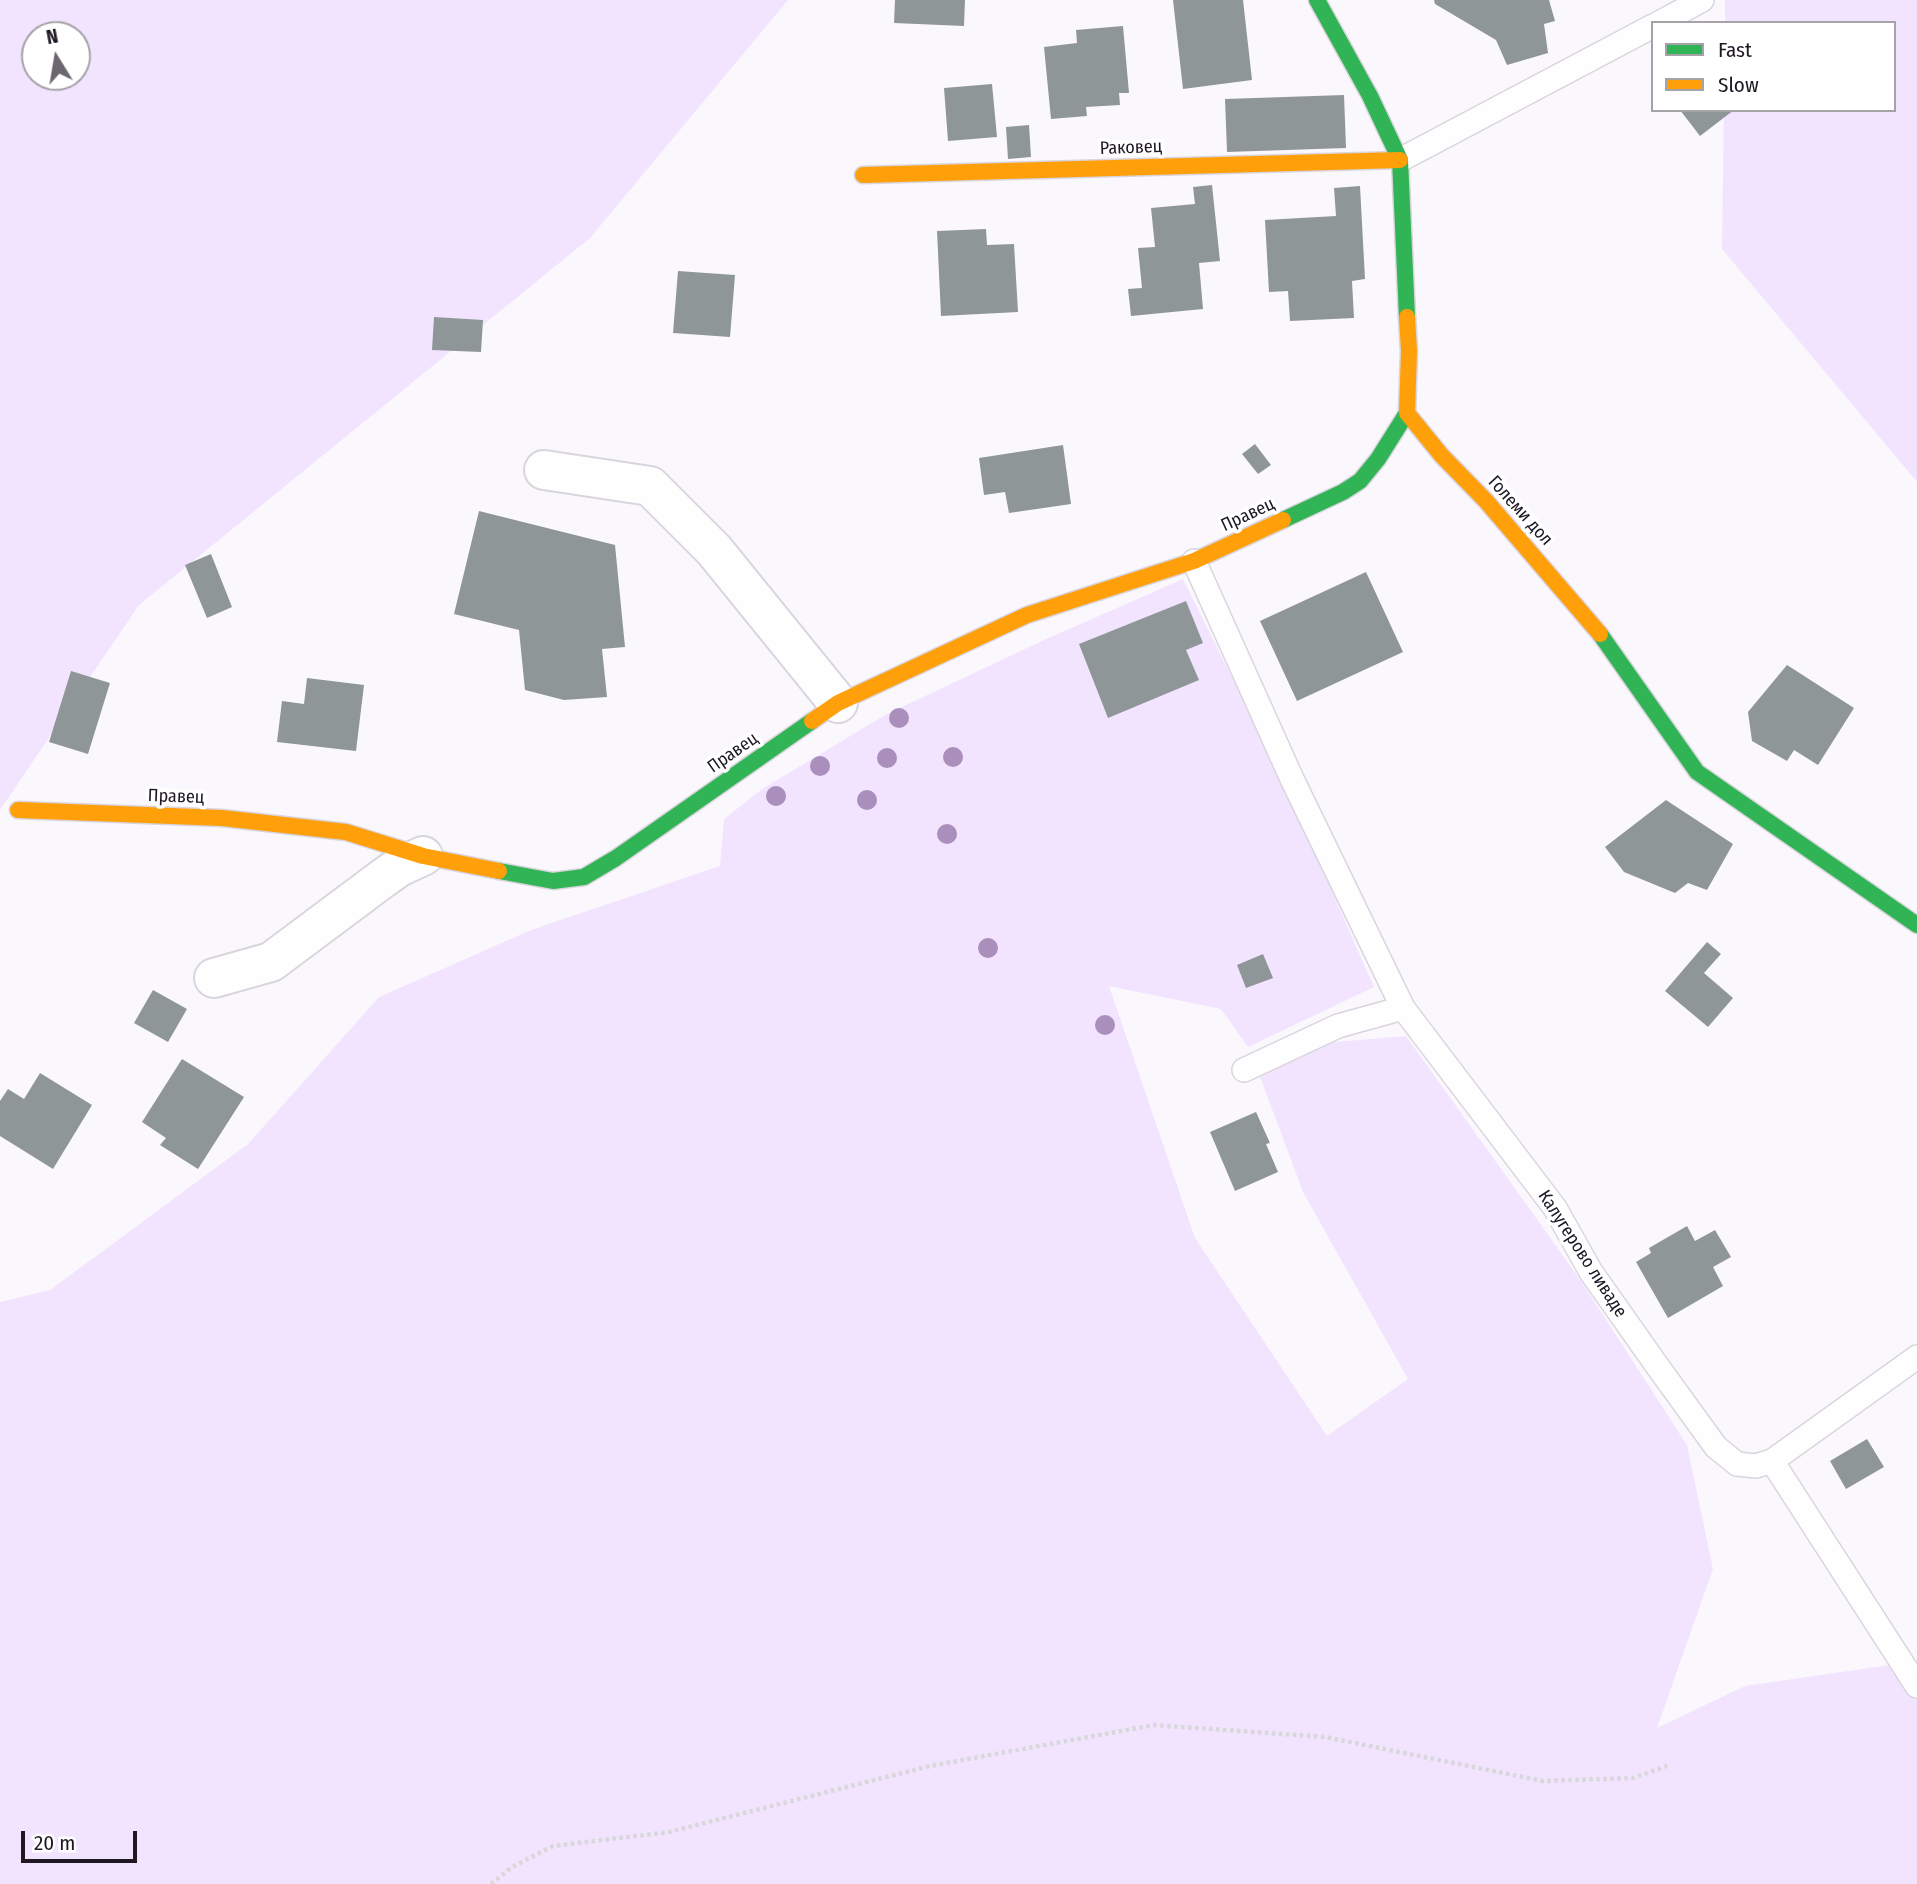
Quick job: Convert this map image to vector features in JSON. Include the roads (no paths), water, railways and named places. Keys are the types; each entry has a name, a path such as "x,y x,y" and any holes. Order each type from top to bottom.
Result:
{"street":[{"path":"1317,0 1370,96 1400,160 1409,351 1407,413"},
{"name":"Раковец","path":"863,175 1400,160"},
{"name":"Правец","path":"18,810 222,818 346,832 423,856 553,881 584,877 616,858 838,703 1027,615 1194,561 1352,486 1360,481 1378,459 1407,413"},
{"name":"Големи дол","path":"1407,413 1442,456 1486,501 1590,620 1697,772 1917,925"},
{"path":"544,470 650,486 714,550 838,703"},
{"path":"214,978 271,962 399,867 423,856"}],"lane":[{"path":"1663,21 1702,0"},
{"path":"1400,160 1651,27"},
{"name":"Калугерово ливаде","path":"1194,561 1292,779 1403,1009 1555,1208 1591,1272 1716,1447 1737,1464 1756,1466 1772,1461"},
{"path":"1244,1070 1338,1026 1403,1009"},
{"path":"1917,1357 1772,1461 1917,1686"}]}
